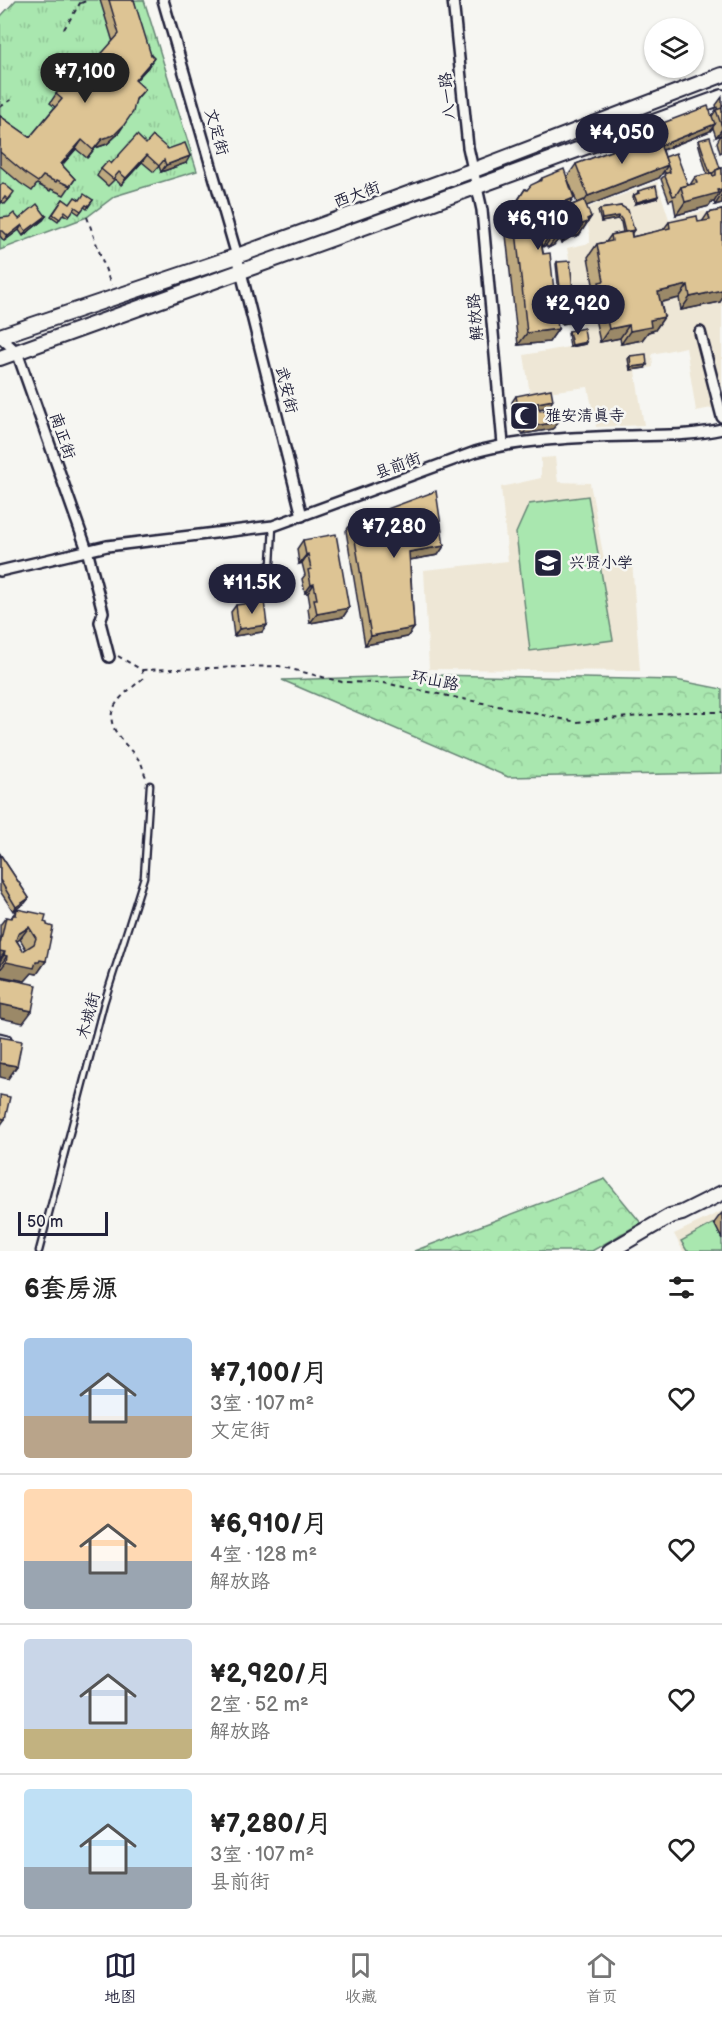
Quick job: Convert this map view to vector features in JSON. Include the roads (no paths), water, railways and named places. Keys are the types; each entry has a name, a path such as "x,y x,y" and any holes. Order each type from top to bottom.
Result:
{"main road":[{"name":"西大街","path":"0,337 237,256 474,170 722,75"},
{"name":"西大街","path":"0,358 722,97"},
{"path":"670,1216 679,1204 722,1183"},
{"path":"610,1251 670,1216 682,1213 722,1193"}],"street":[{"name":"文定街","path":"162,0 241,272"},
{"name":"八一路","path":"453,0 468,147 478,187"},
{"name":"解放路","path":"478,187 503,444"},
{"name":"武安街","path":"241,272 302,516"},
{"path":"700,332 722,417"},
{"name":"南正街","path":"0,337 17,352 87,550 103,612 100,622 112,656"},
{"name":"县前街","path":"0,571 107,546 273,526 475,452 503,444 628,436 696,435 722,429"}],"lane":[{"path":"217,593 263,587 262,569 271,564 273,526"},
{"name":"木城街","path":"39,1251 104,1004 144,877 150,785"},
{"path":"0,1036 8,1038"}],"place":[{"name":"雅安清真寺","path":"524,416"},
{"name":"兴贤小学","path":"548,563"}]}
